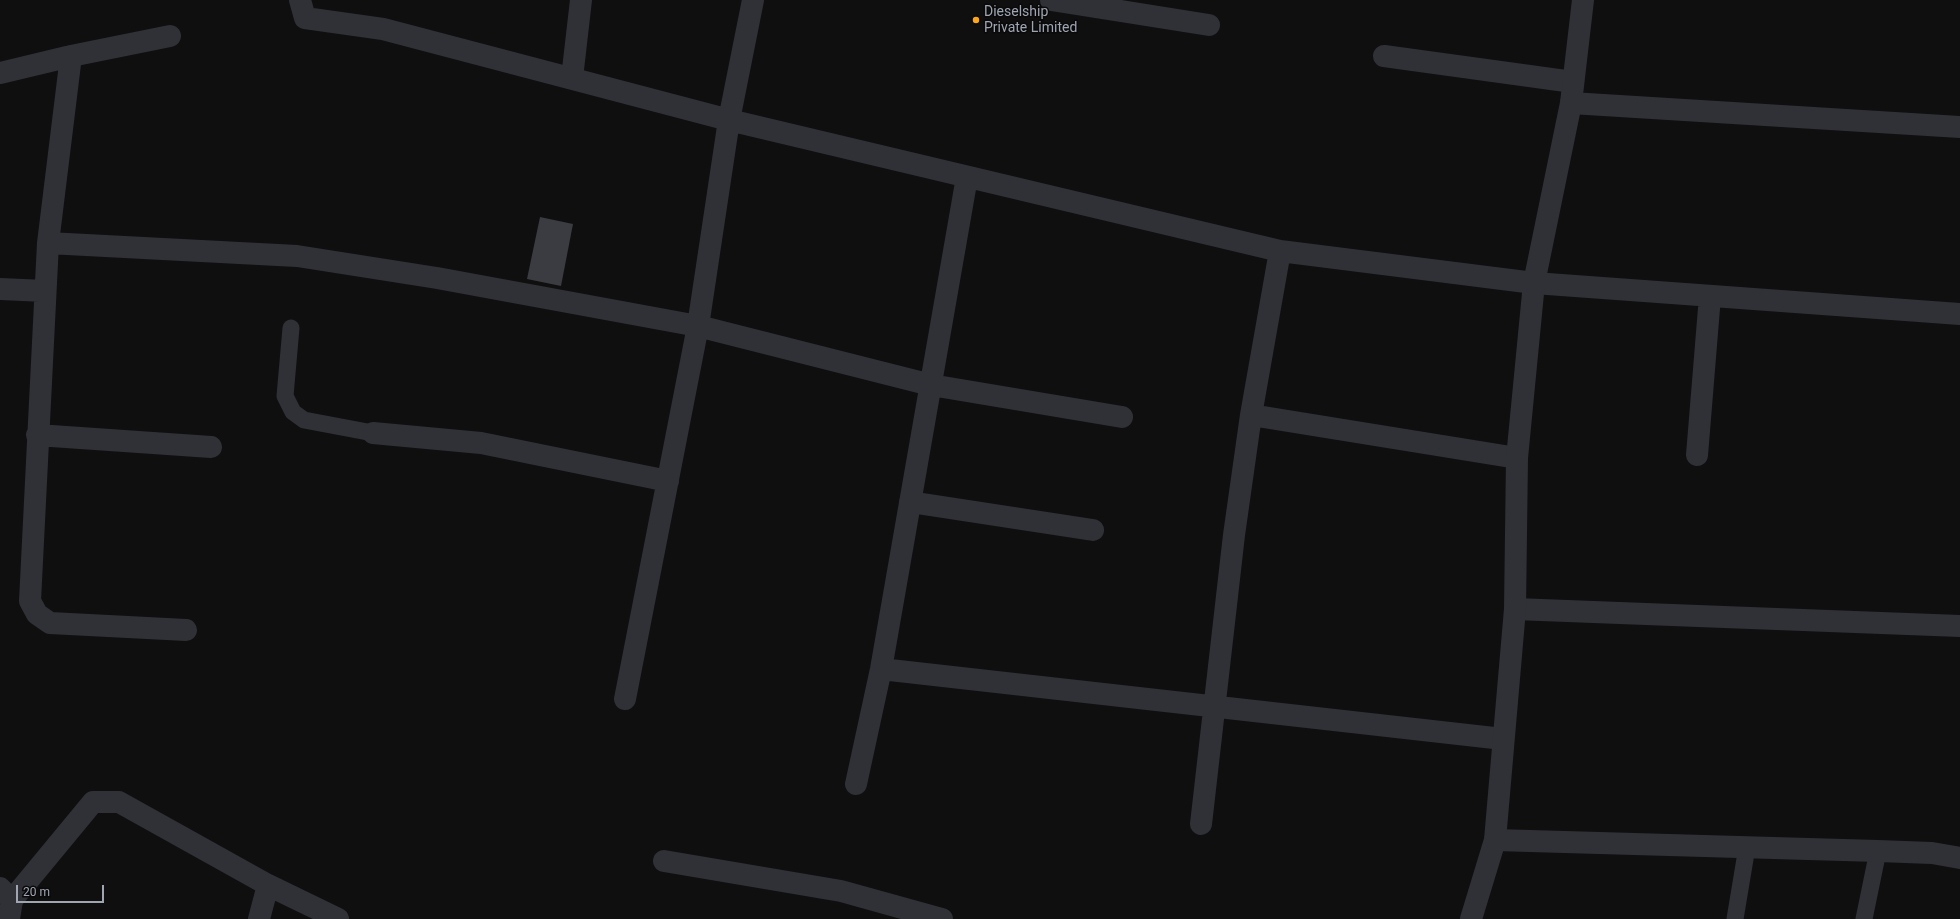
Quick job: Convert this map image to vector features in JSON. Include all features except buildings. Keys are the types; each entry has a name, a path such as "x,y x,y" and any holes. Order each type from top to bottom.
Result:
{"street":[{"path":"300,0 305,18 383,29 729,120 1280,251 1534,283 1960,314"},
{"path":"572,78 581,0"},
{"path":"625,700 698,326 729,120 753,0"},
{"path":"1051,0 1209,25"},
{"path":"1471,919 1495,840 1516,609 1517,458 1534,283 1571,103 1583,0"},
{"path":"0,73 71,56 170,36"},
{"path":"71,56 48,244 37,435 30,601 37,614 50,623 186,630"},
{"path":"1384,56 1573,82"},
{"path":"1571,103 1960,127"},
{"path":"856,784 880,669 967,176"},
{"path":"48,244 297,256 437,278 698,326 931,385 1122,418"},
{"path":"1201,824 1213,706 1251,415 1280,251"},
{"path":"0,289 45,291"},
{"path":"1697,455 1710,296"},
{"path":"1251,415 1517,458"},
{"path":"373,433 481,443 668,481"},
{"path":"37,435 211,447"},
{"path":"910,502 1093,530"},
{"path":"1516,609 1960,626"},
{"path":"880,669 1503,739"},
{"path":"7,902 93,802 119,802 268,885 338,919"},
{"path":"1495,840 1878,851 1932,854 1960,858"},
{"path":"664,861 841,891 942,919"},
{"path":"259,919 268,885"}],"lane":[{"path":"291,328 285,396 293,412 304,420 373,433"},
{"path":"1735,919 1747,847"},
{"path":"1864,919 1878,851"}],"place":[{"name":"Dieselship Private Limited","path":"976,20"}]}
